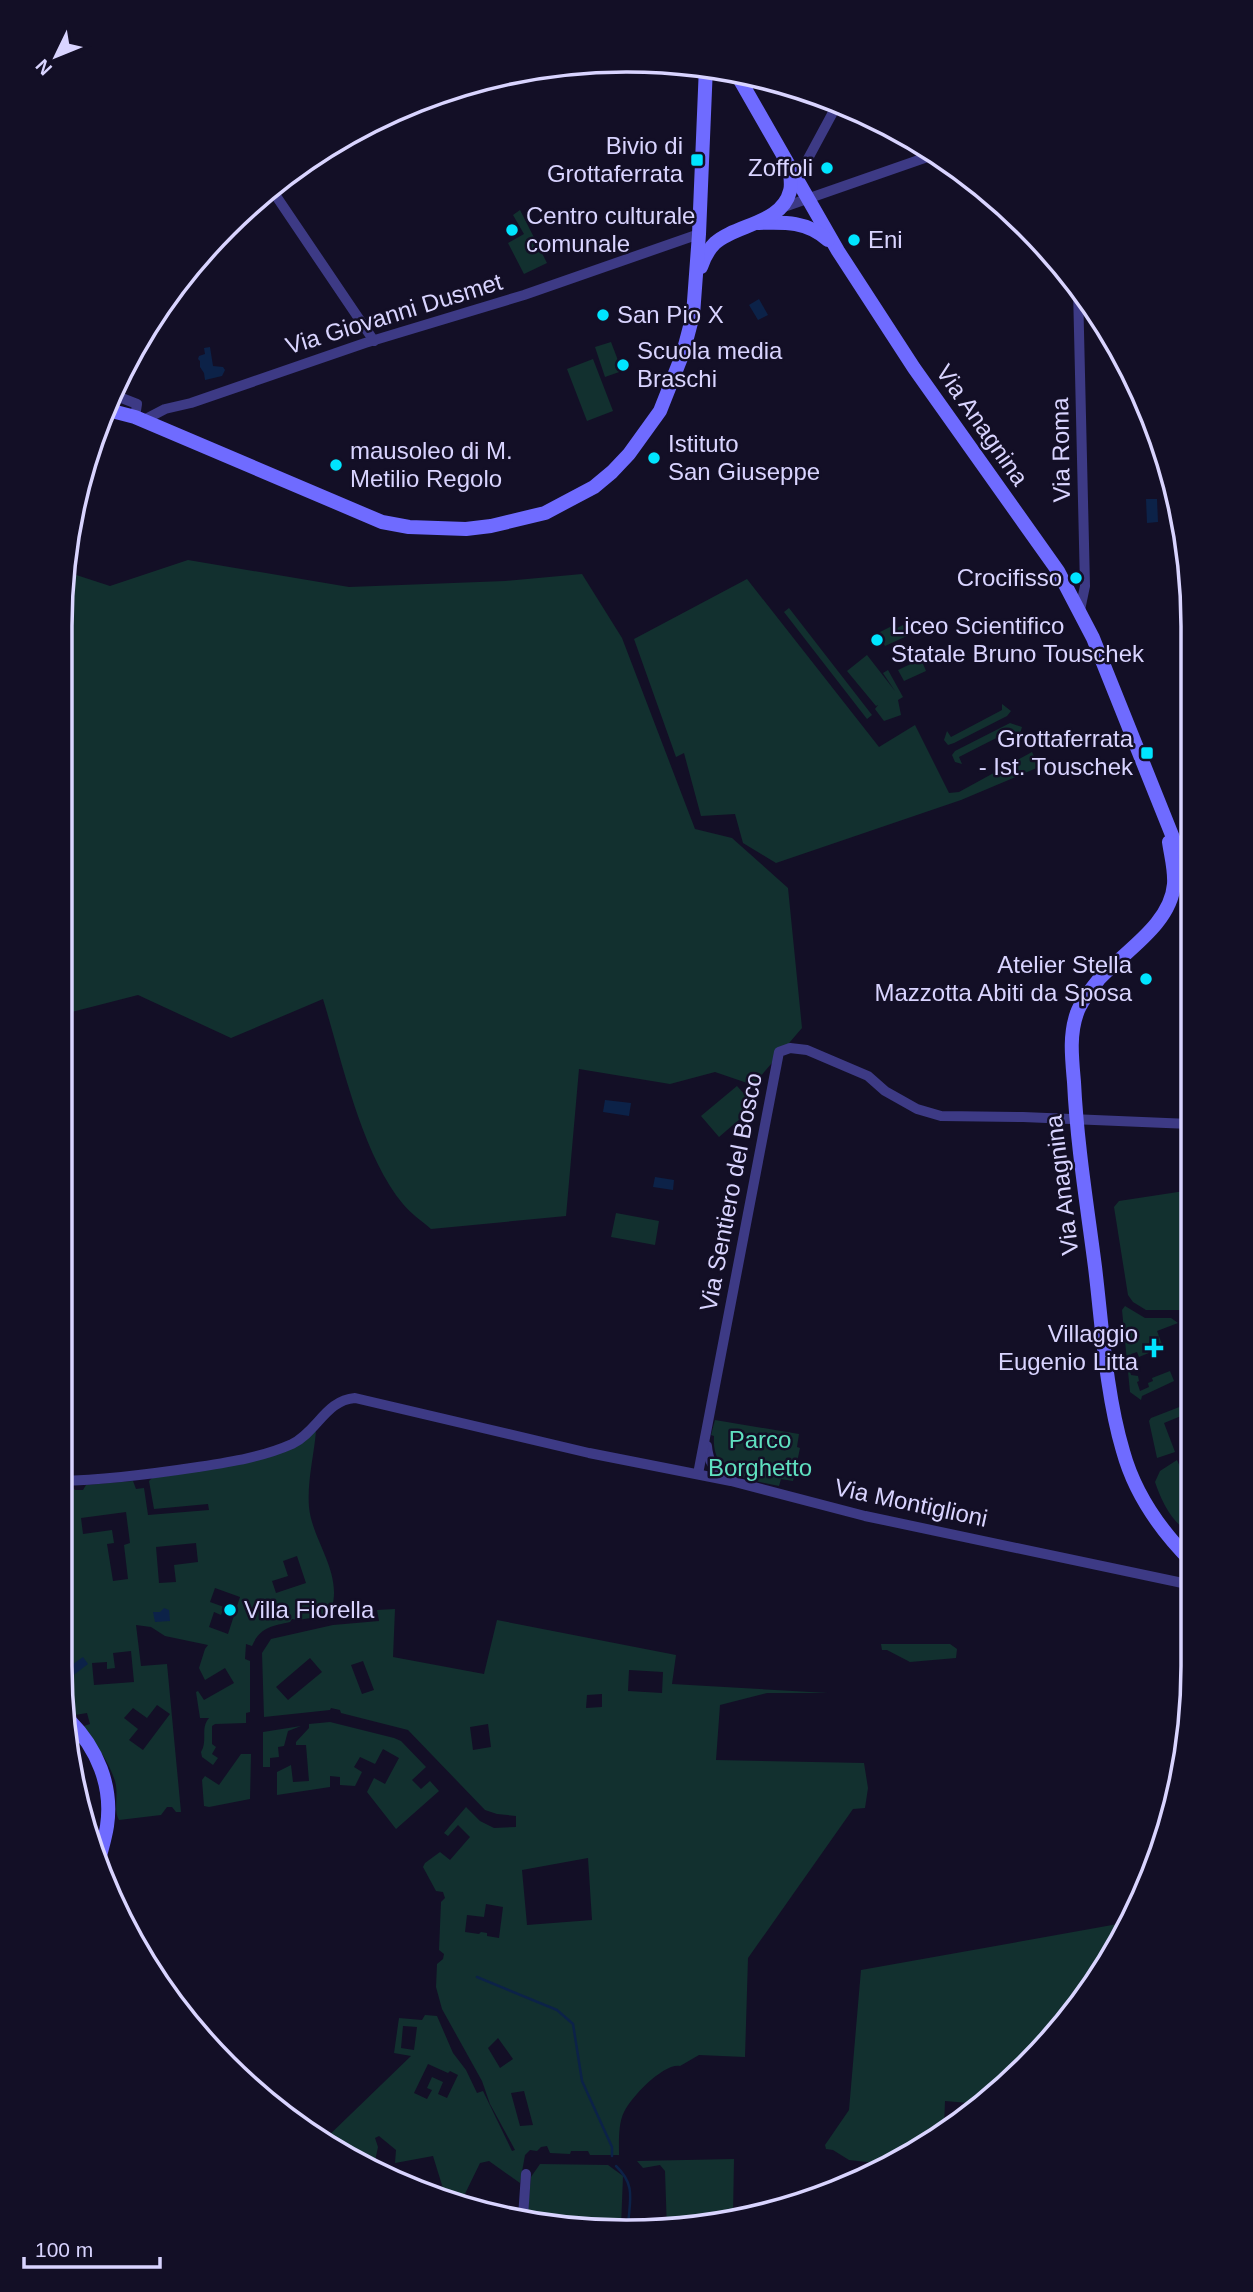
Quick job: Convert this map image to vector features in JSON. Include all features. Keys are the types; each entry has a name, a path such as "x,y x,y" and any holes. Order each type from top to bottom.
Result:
{"main road":[{"path":"115,412 138,419 382,522 410,527 466,529 491,526 545,513 594,487 629,454 660,411 690,328 699,234 705,77"},
{"name":"Via Anagnina","path":"742,84 838,251 914,368 1058,570 1080,610 1181,858"},
{"path":"696,277 705,256 727,234 757,223 779,209 790,192 793,173"},
{"path":"700,217 706,227 715,233 727,234"},
{"path":"757,223 792,222 811,228 825,237 838,251"},
{"name":"Via Anagnina","path":"1164,816 1174,869 1174,885 1164,912 1152,929 1093,986 1077,1012 1071,1044 1076,1121 1110,1385 1122,1449 1147,1509 1181,1551"},
{"path":"1174,885 1181,886"},
{"path":"75,1729 93,1752 107,1790 108,1824 102,1847"}],"street":[{"path":"793,173 833,112"},
{"path":"779,209 924,158"},
{"path":"276,196 374,341"},
{"name":"Via Giovanni Dusmet","path":"138,419 514,298 699,234"},
{"name":"Via Roma","path":"1078,305 1084,586 1080,610"},
{"path":"122,397 137,404 138,419"},
{"name":"Via Sentiero del Bosco","path":"698,1474 779,1052 790,1048 807,1050 868,1076 885,1091 917,1109 942,1116 1181,1124"},
{"name":"Via Montiglioni","path":"72,1480 135,1477 252,1457 295,1443 335,1404 342,1399 355,1398 589,1453 698,1474 865,1516 1181,1581"},
{"name":"Via Sentiero del Bosco","path":"706,1432 708,1455 717,1473 731,1482"},
{"path":"523,2211 526,2174"}],"green space":[{"path":"520,210 547,263 524,274 508,243 524,234 513,215"},
{"path":"611,342 622,371 605,377 595,347"},
{"path":"593,359 613,411 587,421 567,369"},
{"path":"188,560 349,587 505,581 582,574 622,638 695,829 732,838 788,888 802,1028 753,1085 715,1072 670,1084 579,1069 566,1216 431,1229 403,1204 376,1160 355,1106 323,999 231,1038 138,995 72,1012 74,574 110,586"},
{"path":"747,579 879,747 915,725 949,793 959,792 1032,752 1039,767 961,800 776,863 743,843 735,814 701,816 684,753 676,757 634,639"},
{"path":"789,608 872,715 867,719 784,612"},
{"path":"894,625 895,629 903,625 909,635 885,646 878,633"},
{"path":"867,655 895,691 883,673 888,670 903,697 898,700 901,715 884,721 875,709 878,705 876,706 847,671"},
{"path":"921,659 926,671 904,681 898,670"},
{"path":"1002,704 1011,711 1007,716 954,743 948,745 944,740 947,731 951,737 1002,710"},
{"path":"1010,723 1022,727 1020,734 1012,730 959,757 962,764 955,762 952,755 955,751"},
{"path":"737,1086 755,1106 719,1137 701,1116"},
{"path":"1181,1192 1181,1311 1146,1310 1133,1302 1128,1295 1114,1207 1119,1201"},
{"path":"616,1213 659,1221 655,1245 611,1237"},
{"path":"1125,1306 1145,1318 1171,1318 1178,1323 1157,1331 1163,1347 1139,1357 1137,1352 1131,1354 1134,1362 1129,1369 1131,1375 1138,1376 1140,1391 1149,1387 1148,1383 1153,1381 1152,1378 1170,1371 1174,1381 1142,1396 1141,1400 1130,1392 1122,1310"},
{"path":"1181,1406 1181,1416 1164,1423 1175,1452 1157,1458 1149,1421"},
{"name":"Parco Borghetto","path":"715,1420 799,1434 797,1447 800,1448 793,1481 781,1479 779,1486 744,1478 725,1468 719,1460 714,1436 711,1435"},
{"path":"316,1431 309,1507 315,1532 330,1569 334,1594 332,1607 324,1611 323,1616 292,1619 290,1622 267,1628 252,1646 246,1644 245,1659 250,1661 250,1712 246,1713 246,1723 212,1726 212,1744 216,1747 212,1754 218,1758 213,1765 202,1757 205,1726 209,1718 200,1718 196,1692 198,1691 204,1700 234,1683 225,1668 205,1680 199,1668 208,1645 165,1636 151,1627 136,1625 141,1666 167,1664 181,1812 167,1807 161,1815 119,1820 116,1812 115,1781 84,1726 90,1724 87,1713 74,1714 72,1486 75,1490 83,1490 86,1485 133,1481 136,1489 144,1488 148,1515 209,1510 208,1504 154,1509 149,1481 152,1478 239,1464","holes":["126,1512 130,1543 124,1545 128,1579 113,1581 107,1544 114,1543 112,1530 83,1534 81,1518","196,1543 198,1562 174,1565 176,1582 159,1583 156,1547","297,1556 306,1583 276,1593 272,1581 288,1576 283,1561","215,1588 240,1597 228,1634 209,1627 214,1612 221,1615 224,1607 210,1602","131,1651 134,1682 94,1685 92,1663 107,1662 107,1669 115,1668 113,1653","157,1705 170,1714 143,1750 129,1740 138,1729 124,1718 133,1708 147,1718"]},
{"path":"1177,1460 1181,1469 1181,1527 1164,1504 1155,1482 1160,1471"},
{"path":"395,1609 393,1657 484,1674 497,1620 676,1655 672,1684 828,1693 767,1693 720,1705 716,1760 864,1763 868,1788 865,1808 853,1809 748,1958 745,2057 699,2055 657,2075 624,2112 620,2127 619,2155 590,2155 588,2151 550,2153 547,2146 541,2147 537,2151 530,2150 525,2155 520,2183 489,2161 480,2163 464,2196 443,2189 433,2156 395,2163 396,2150 379,2136 375,2138 378,2147 375,2160 330,2134 411,2056 394,2053 399,2018 422,2020 425,2015 437,2016 453,2053 466,2070 477,2093 483,2091 512,2151 515,2150 490,2104 482,2081 442,2009 436,1987 437,1964 444,1954 439,1950 441,1902 445,1898 443,1892 436,1891 423,1867 440,1852 450,1860 470,1837 458,1825 448,1836 444,1833 466,1807 480,1821 494,1828 516,1827 516,1816 485,1810 408,1730 331,1708 264,1717 262,1653 271,1639 333,1625 379,1621 377,1610","holes":["310,1658 322,1672 288,1700 276,1687","363,1661 374,1690 362,1694 351,1665","629,1670 663,1672 662,1693 628,1691","602,1694 602,1707 586,1708 587,1695","488,1724 491,1747 473,1750 470,1727","588,1858 592,1920 527,1925 522,1870","486,1904 503,1907 499,1938 487,1936 487,1933 465,1932 467,1915 484,1917","403,2026 417,2027 414,2050 401,2048","498,2038 513,2059 500,2068 488,2048","428,2064 458,2075 447,2098 438,2094 443,2082 432,2077 427,2088 432,2090 427,2099 414,2093","524,2091 533,2125 520,2126 511,2093"]},
{"path":"881,1644 950,1644 957,1649 956,1658 910,1662 882,1650"},
{"path":"330,1722 401,1741 426,1767 412,1780 421,1789 430,1781 439,1791 396,1829 367,1792 374,1778 385,1784 399,1758 383,1749 375,1764 360,1757 354,1767 362,1772 355,1786 340,1785 340,1777 330,1776 330,1787 277,1795 277,1772 291,1765 293,1782 309,1781 306,1745 296,1745 296,1742 309,1728 309,1724"},
{"path":"301,1726 288,1731 284,1746 278,1747 279,1757 270,1758 270,1767 263,1767 263,1732"},
{"path":"241,1754 251,1754 250,1799 204,1806 202,1780 205,1776 219,1785"},
{"path":"1117,1924 1088,1974 1067,2003 1019,2058 968,2103 945,2101 944,2120 873,2163 849,2160 833,2150 826,2149 825,2145 849,2110 861,1970"},
{"path":"734,2159 733,2210 667,2219 665,2171 660,2165 643,2168 637,2161"},
{"path":"540,2164 608,2165 623,2176 621,2220 528,2212 531,2177"}],"water":[{"path":"759,299 768,315 758,320 749,305"},
{"path":"210,347 213,366 223,367 225,370 222,376 205,380 198,359 205,354 204,348"},
{"path":"1146,499 1157,499 1158,522 1147,523"},
{"path":"605,1100 631,1103 629,1116 603,1112"},
{"path":"655,1177 674,1180 673,1190 653,1187"},
{"path":"164,1608 169,1610 170,1621 155,1622 153,1612 160,1612"},
{"path":"83,1657 88,1664 72,1676 72,1665"}],"waterway":[{"path":"477,1977 557,2010 573,2024 582,2081 612,2147 612,2156"},
{"path":"616,2166 623,2173 629,2187 629,2220"}],"place":[{"name":"Bivio di Grottaferrata","path":"697,160"},
{"name":"Zoffoli","path":"827,168"},
{"name":"Centro culturale comunale","path":"512,230"},
{"name":"Eni","path":"854,240"},
{"name":"San Pio X","path":"603,315"},
{"name":"Scuola media Braschi","path":"623,365"},
{"name":"Istituto San Giuseppe","path":"654,458"},
{"name":"mausoleo di M. Metilio Regolo","path":"336,465"},
{"name":"Crocifisso","path":"1076,578"},
{"name":"Liceo Scientifico Statale Bruno Touschek","path":"877,640"},
{"name":"Grottaferrata - Ist. Touschek","path":"1147,753"},
{"name":"Atelier Stella Mazzotta Abiti da Sposa","path":"1146,979"},
{"name":"Villaggio Eugenio Litta","path":"1154,1348"},
{"name":"Villa Fiorella","path":"230,1610"}]}
